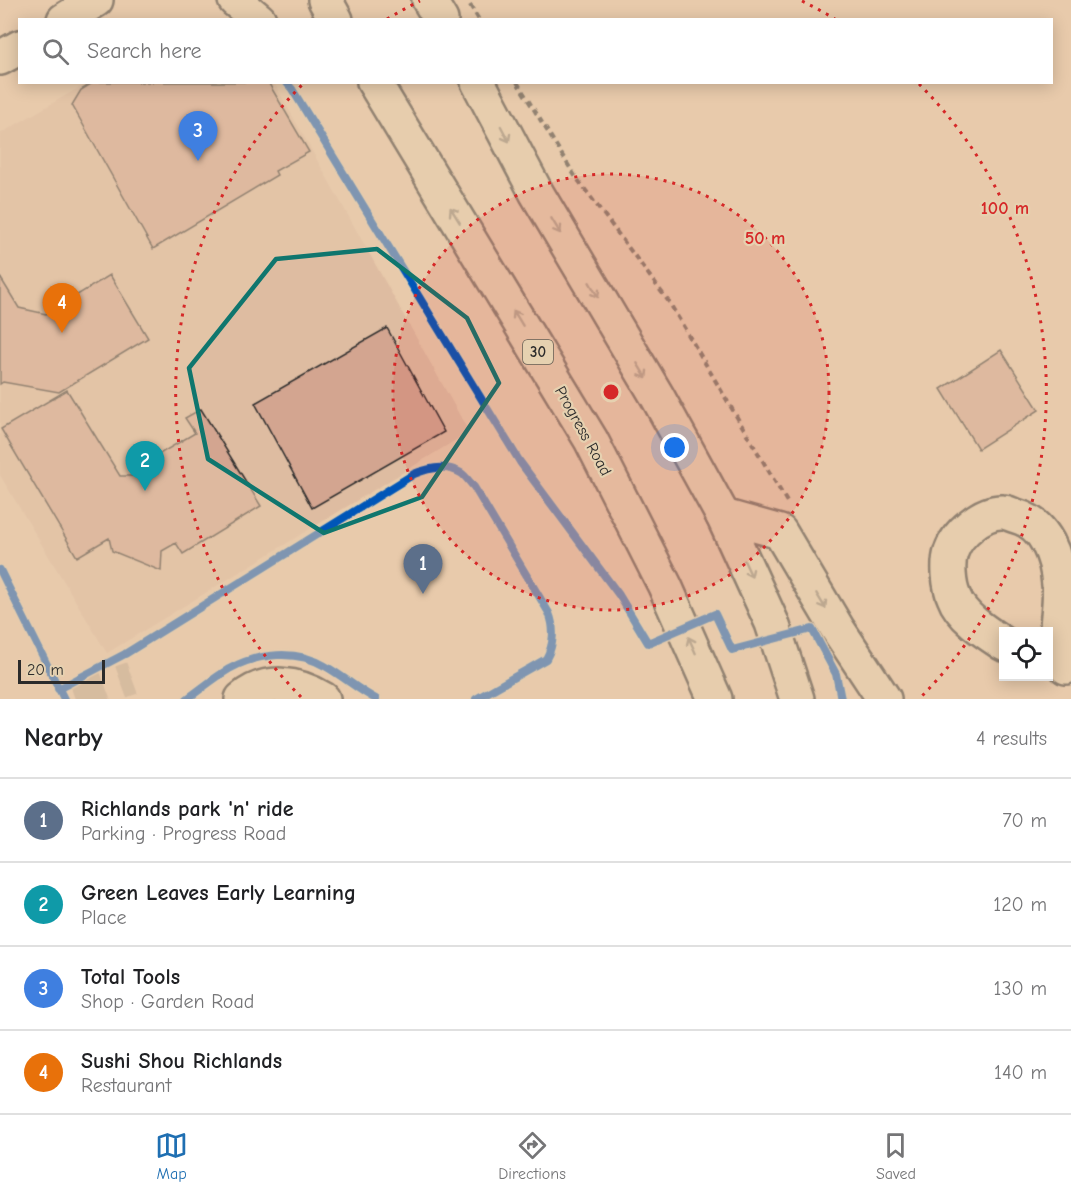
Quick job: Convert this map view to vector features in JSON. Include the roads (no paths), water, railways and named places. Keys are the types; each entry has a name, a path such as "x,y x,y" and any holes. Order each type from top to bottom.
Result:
{"main road":[{"path":"67,18 96,0"},
{"path":"235,0 257,18"},
{"path":"325,0 335,18"},
{"path":"429,0 440,18"},
{"path":"0,58 18,48"},
{"path":"479,84 536,192 696,464 723,516 772,622 797,699"},
{"name":"Progress Road","path":"369,86 591,440 665,585 715,699"},
{"path":"999,640 968,617 954,599 950,575 951,552 965,529 981,518 1002,512 1025,518 1043,533 1051,550 1059,586 1057,629 1062,665"},
{"path":"723,516 780,532 837,628 884,699"},
{"path":"242,699 249,693 269,685 291,685 310,691 322,699"}],"tunnel":[{"path":"75,699 132,678"}],"place":[{"name":"Total Tools","path":"198,161"},
{"name":"Sushi Shou Richlands","path":"62,333"},
{"name":"Green Leaves Early Learning","path":"145,491"},
{"name":"Richlands park 'n' ride","path":"423,594"}]}
